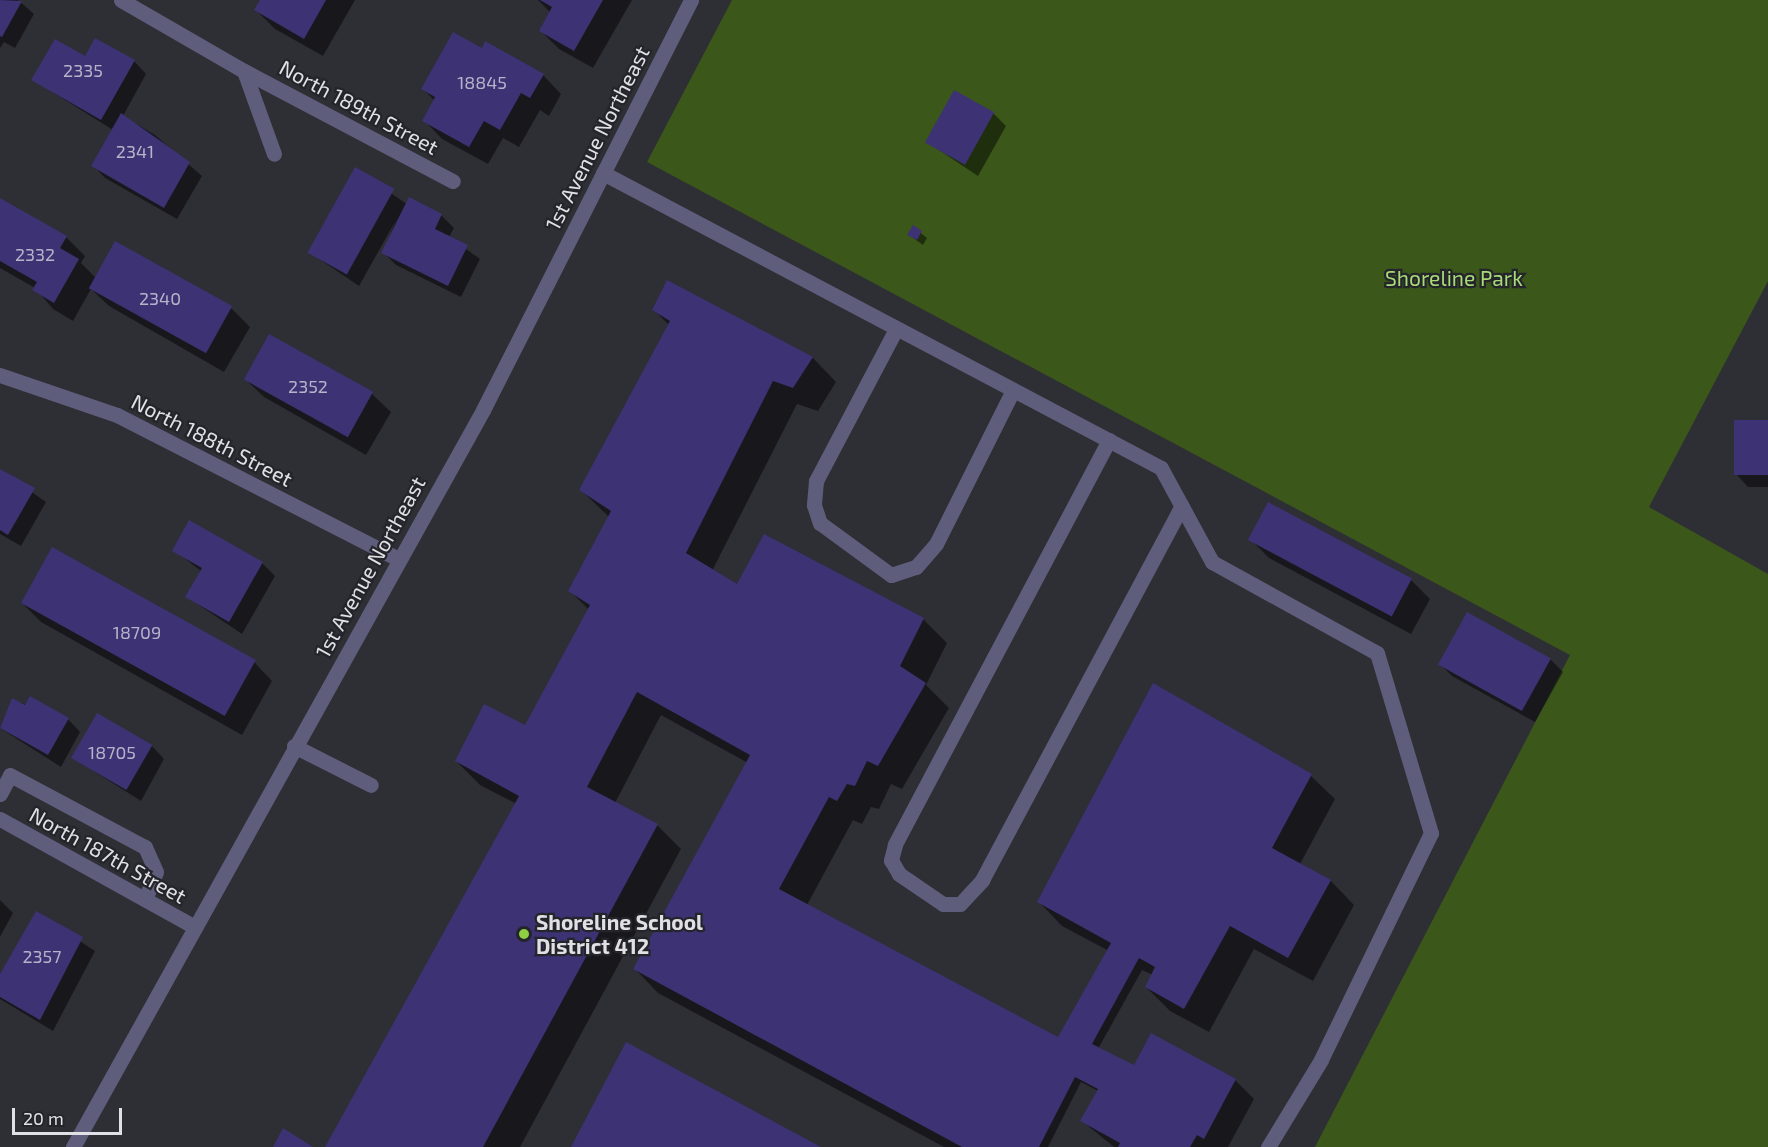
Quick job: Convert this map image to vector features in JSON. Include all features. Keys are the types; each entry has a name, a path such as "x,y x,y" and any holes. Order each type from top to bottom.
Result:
{"street":[{"name":"North 189th Street","path":"121,0 244,71 453,181"},
{"name":"1st Avenue Northeast","path":"73,1147 398,559 483,410 691,0"},
{"name":"North 189th Street","path":"244,71 274,154"},
{"path":"603,173 1161,468 1212,562 1377,652 1431,833 1321,1060 1268,1147"},
{"path":"896,329 816,481 814,505 820,523 891,575 916,567 936,544 1013,390"},
{"name":"North 188th Street","path":"0,375 117,415 398,559"},
{"path":"1109,440 895,845 891,860 899,874 943,904 960,904 982,880 1182,506"},
{"path":"294,746 371,784"},
{"path":"0,794 10,775 145,847 156,872 145,899"},
{"name":"North 187th Street","path":"0,819 195,927"}],"green space":[{"name":"Shoreline Park","path":"732,0 1768,0 1768,281 1649,507 1768,574 1768,1147 1315,1147 1570,655 647,162"}],"building":[{"path":"0,0 22,1 2,37 0,36"},
{"path":"260,0 326,0 304,39 254,10"},
{"path":"540,0 603,0 574,51 539,31 552,7"},
{"path":"453,32 482,48 485,41 544,74 530,98 521,93 500,130 484,121 469,147 422,121 435,97 421,89"},
{"path":"95,38 135,60 101,120 31,80 55,39 85,56"},
{"path":"954,90 994,112 965,165 925,142"},
{"path":"121,113 190,162 164,208 91,166"},
{"path":"355,167 394,189 347,275 307,253"},
{"path":"409,197 442,214 435,229 468,245 448,286 381,253"},
{"path":"0,198 67,236 60,248 79,259 54,303 32,290 37,282 0,261"},
{"path":"913,225 922,231 917,240 907,235"},
{"path":"115,241 232,306 206,353 89,288"},
{"path":"667,280 813,357 793,388 773,381 686,553 737,584 764,534 924,618 900,666 926,683 878,766 867,761 855,786 847,784 837,801 829,797 779,889 1058,1037 1111,943 1037,902 1153,683 1312,774 1272,848 1331,880 1288,958 1230,926 1184,1009 1145,987 1155,967 1139,958 1092,1044 1134,1065 1151,1033 1236,1079 1204,1139 1197,1135 1190,1147 1118,1147 1120,1143 1080,1121 1098,1089 1075,1077 1039,1147 962,1147 633,969 750,755 637,692 587,787 658,824 483,1147 325,1147 519,796 455,761 484,704 525,725 590,605 568,591 611,511 579,490 670,321 652,310"},
{"path":"269,334 373,392 348,437 244,379"},
{"path":"1734,420 1768,420 1768,475 1734,475"},
{"path":"0,469 35,488 8,535 0,530"},
{"path":"1268,502 1412,579 1392,616 1248,540"},
{"path":"189,520 263,562 229,622 185,597 202,568 172,551"},
{"path":"52,547 256,660 225,716 21,603"},
{"path":"1467,612 1551,659 1522,711 1438,664"},
{"path":"30,696 69,718 48,755 0,728 12,698 25,705"},
{"path":"97,713 152,745 126,790 71,758"},
{"path":"36,911 83,937 40,1020 0,997 0,974"},
{"path":"626,1042 821,1147 571,1147"},
{"path":"283,1128 313,1147 273,1147"}],"place":[{"name":"Shoreline School District 412","path":"524,934"}]}
